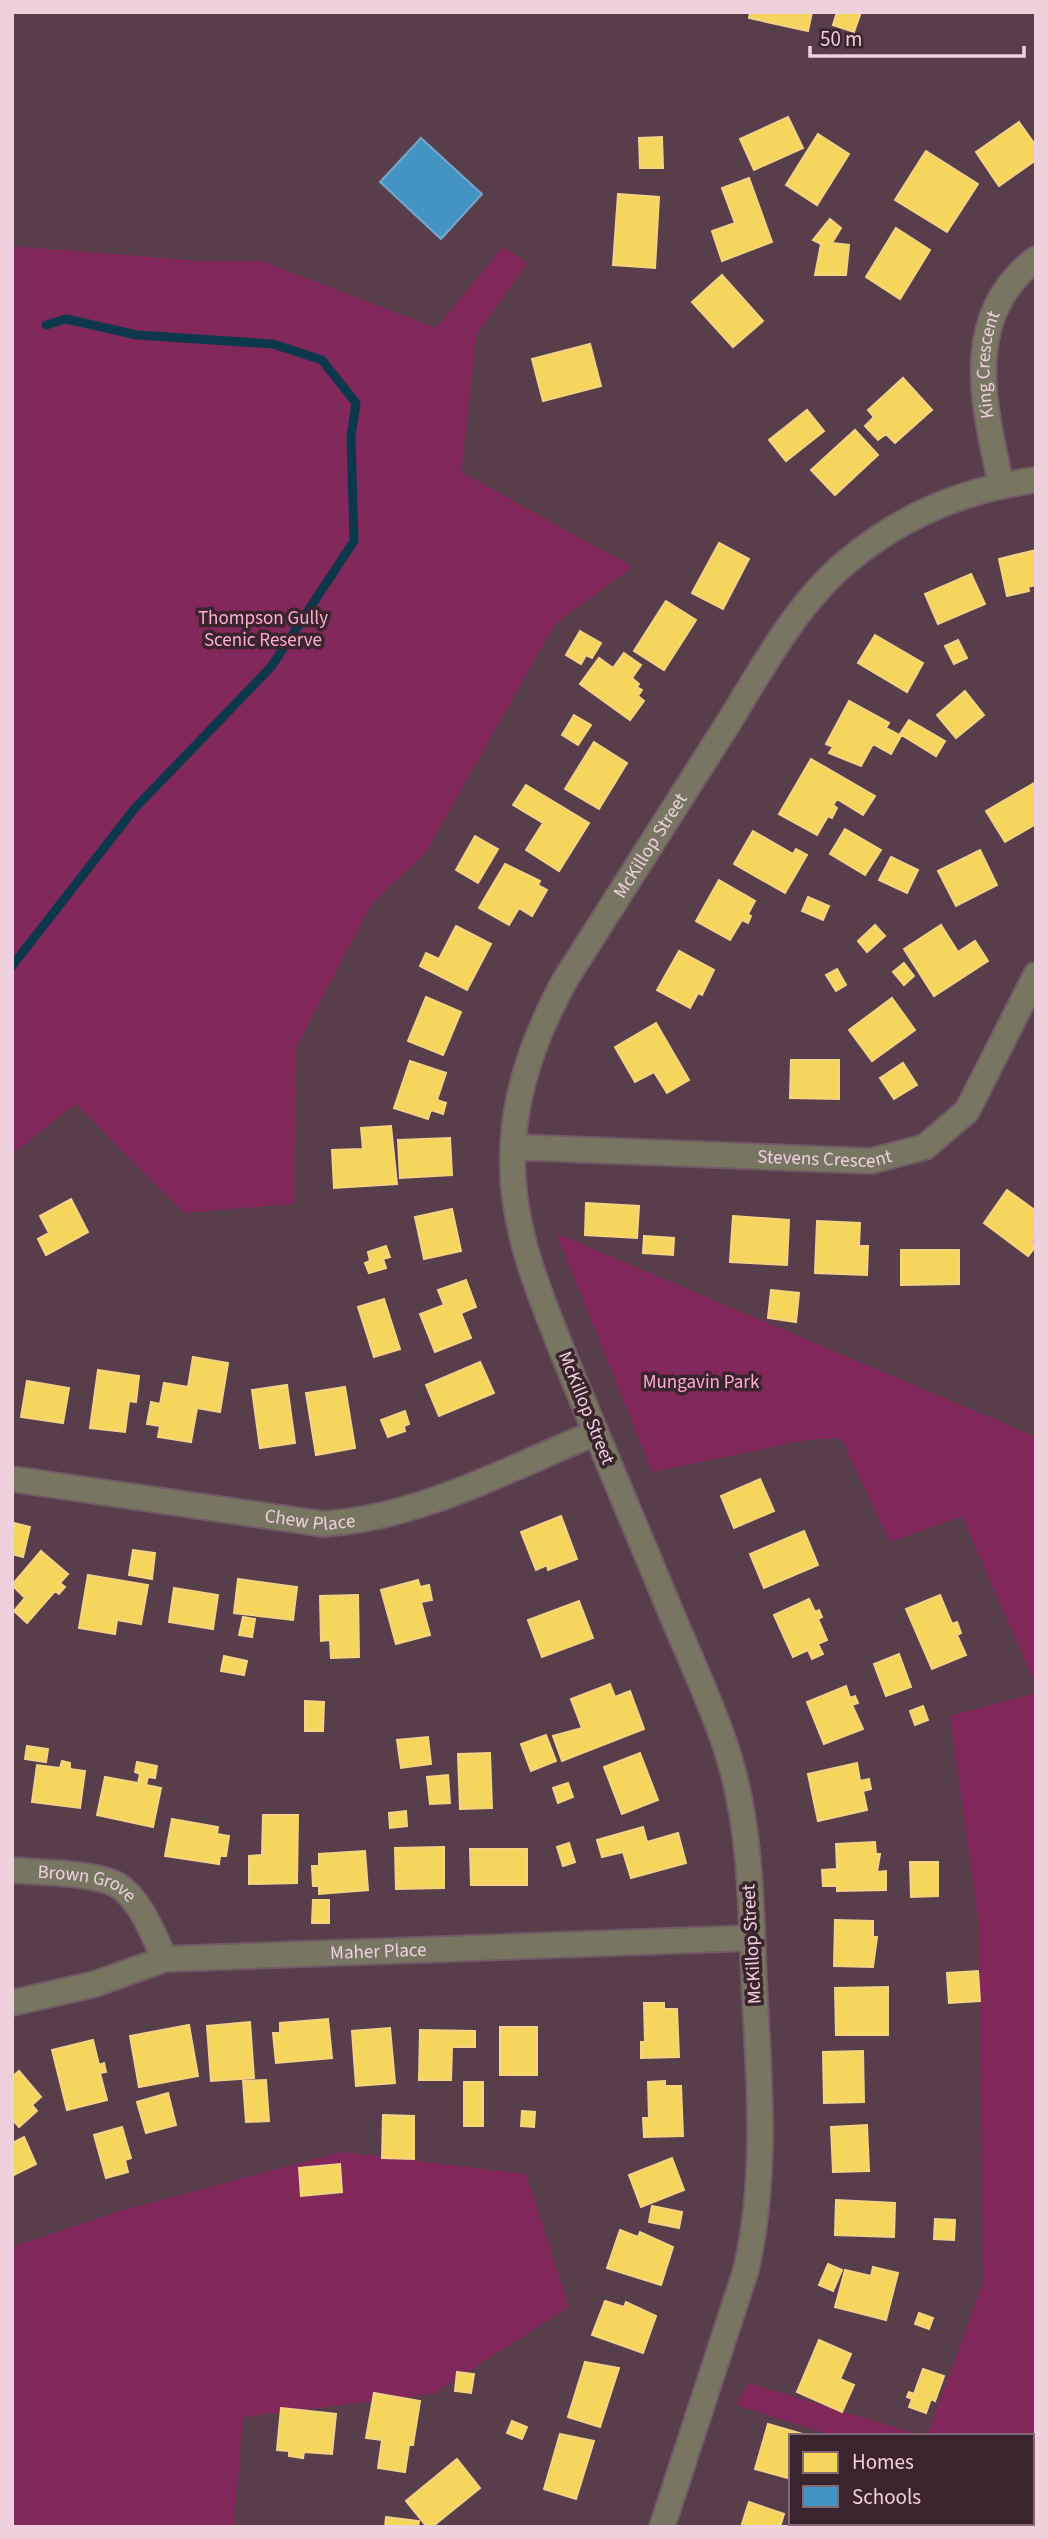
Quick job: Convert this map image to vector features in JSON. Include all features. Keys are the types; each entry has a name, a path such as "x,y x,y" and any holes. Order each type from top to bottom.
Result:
{"street":[{"name":"King Crescent","path":"1001,484 984,407 982,365 985,340 993,315 1009,286 1036,259"},
{"name":"McKillop Street","path":"662,2527 746,2270 756,2229 761,2131 745,1827 727,1750 595,1433 527,1258 514,1189 513,1147 527,1064 543,1021 565,980 765,665 815,594 846,562 890,529 951,499 1001,484 1036,480"},
{"name":"Stevens Crescent","path":"513,1147 870,1161 925,1147 968,1111 1036,975"},
{"name":"Chew Place","path":"12,1479 323,1524 356,1522 405,1511 595,1433"},
{"name":"Brown Grove","path":"12,1870 88,1877 118,1885 147,1920 165,1959"},
{"name":"Maher Place","path":"12,2003 95,1984 165,1959 752,1938"}],"green space":[{"name":"Thompson Gully Scenic Reserve","path":"12,246 203,261 262,261 436,328 503,247 528,263 477,334 461,472 633,567 555,624 426,852 371,905 296,1048 294,1204 184,1213 76,1104 12,1154"},
{"name":"Mungavin Park","path":"556,1233 1036,1437 1036,1686 962,1516 890,1542 841,1438 807,1440 652,1472"},
{"path":"1036,1693 1036,2527 898,2527 1034,2525 1034,2434 928,2434 983,2283 979,1924 950,1716"},
{"path":"341,2152 526,2174 569,2307 433,2394 243,2417 234,2527 12,2527 12,2247 120,2211"},
{"path":"748,2383 918,2434 827,2434 736,2405"}],"building: Homes":[{"path":"750,12 812,12 808,31 749,18"},
{"path":"837,12 861,12 854,32 833,25"},
{"path":"788,117 803,148 754,170 740,139"},
{"path":"1019,122 1036,146 1036,160 999,186 976,152"},
{"path":"818,134 849,154 817,205 786,185"},
{"path":"662,137 663,168 640,168 639,138"},
{"path":"926,151 978,184 947,232 895,200"},
{"path":"749,178 772,242 722,261 712,231 735,223 722,188"},
{"path":"618,194 659,197 655,268 613,265"},
{"path":"830,219 841,228 832,243 849,245 846,275 815,275 821,244 813,240"},
{"path":"896,228 930,250 900,299 866,277"},
{"path":"722,275 763,321 733,347 692,302"},
{"path":"590,344 601,386 543,401 532,359"},
{"path":"903,378 932,410 895,443 886,434 878,440 865,426 874,417 868,410"},
{"path":"807,410 824,431 786,461 769,440"},
{"path":"855,430 878,455 835,495 811,470"},
{"path":"719,543 749,559 723,609 692,593"},
{"path":"1036,550 1036,585 1028,587 1029,591 1007,596 999,559"},
{"path":"971,574 985,604 938,624 925,594"},
{"path":"666,601 696,620 664,670 634,651"},
{"path":"580,631 601,643 592,658 586,655 581,664 566,655"},
{"path":"875,635 923,663 907,692 858,663"},
{"path":"958,640 967,658 954,664 945,646"},
{"path":"624,653 641,665 632,678 639,684 637,687 642,690 638,696 644,701 630,720 580,684 599,658 613,668"},
{"path":"965,691 984,715 956,738 937,715"},
{"path":"849,701 889,723 886,728 901,736 891,754 873,744 861,766 829,753 833,747 826,744"},
{"path":"574,715 591,725 578,745 562,735"},
{"path":"909,720 945,741 936,756 900,734"},
{"path":"594,742 627,763 599,809 565,789"},
{"path":"811,759 875,796 863,815 837,799 833,805 837,808 832,818 828,816 817,835 779,814"},
{"path":"1036,782 1036,824 1005,842 986,811"},
{"path":"526,785 589,823 559,871 526,850 543,823 513,805"},
{"path":"845,829 881,850 865,875 830,854"},
{"path":"753,831 793,854 796,849 807,855 785,893 734,864"},
{"path":"475,836 498,849 478,883 456,870"},
{"path":"980,850 997,885 956,906 938,871"},
{"path":"891,857 918,870 907,893 879,880"},
{"path":"505,864 540,881 538,885 547,890 532,916 519,908 509,925 479,908"},
{"path":"719,880 755,901 748,914 751,916 748,923 742,920 730,940 696,921"},
{"path":"808,897 829,906 823,920 802,911"},
{"path":"875,925 885,936 867,952 858,941"},
{"path":"941,925 958,952 975,941 988,961 934,996 904,949"},
{"path":"456,926 491,944 467,990 420,966 426,953 439,959"},
{"path":"679,951 714,970 702,995 698,993 690,1008 657,990"},
{"path":"904,963 914,976 904,985 893,972"},
{"path":"837,969 846,985 836,991 826,975"},
{"path":"426,997 461,1012 443,1055 408,1041"},
{"path":"892,998 915,1030 872,1061 849,1030"},
{"path":"656,1023 689,1080 667,1093 654,1072 635,1082 615,1047"},
{"path":"791,1060 839,1060 839,1099 790,1098"},
{"path":"410,1061 446,1073 437,1100 446,1103 443,1114 431,1110 428,1119 394,1108"},
{"path":"903,1063 917,1085 894,1099 880,1078"},
{"path":"391,1126 397,1184 334,1188 332,1150 363,1149 361,1128"},
{"path":"450,1138 452,1175 400,1178 398,1140"},
{"path":"1007,1190 1036,1211 1036,1236 1032,1242 1036,1246 1028,1256 984,1223"},
{"path":"71,1199 88,1232 46,1255 38,1239 49,1233 40,1216"},
{"path":"586,1203 639,1206 637,1238 585,1235"},
{"path":"452,1209 461,1251 424,1259 415,1217"},
{"path":"733,1216 789,1220 787,1265 730,1262"},
{"path":"817,1221 860,1223 859,1246 868,1246 867,1275 815,1273"},
{"path":"644,1236 674,1238 673,1255 643,1253"},
{"path":"386,1246 390,1257 383,1259 386,1268 369,1273 365,1263 370,1261 368,1252"},
{"path":"901,1250 959,1250 959,1284 901,1285"},
{"path":"466,1280 476,1307 461,1313 471,1338 435,1352 420,1314 444,1305 438,1290"},
{"path":"771,1290 799,1293 796,1322 768,1318"},
{"path":"384,1299 400,1349 374,1357 358,1307"},
{"path":"193,1357 228,1363 220,1412 197,1408 191,1442 158,1437 160,1426 147,1424 151,1402 160,1404 164,1383 188,1387"},
{"path":"480,1362 494,1393 439,1416 426,1385"},
{"path":"98,1370 139,1376 136,1402 129,1401 125,1432 90,1428"},
{"path":"27,1381 69,1388 63,1423 21,1417"},
{"path":"287,1385 295,1443 260,1448 252,1390"},
{"path":"345,1387 355,1448 316,1455 306,1393"},
{"path":"405,1411 409,1424 404,1426 405,1431 388,1437 381,1420"},
{"path":"760,1479 774,1511 734,1528 721,1496"},
{"path":"561,1516 577,1559 548,1570 547,1565 536,1570 521,1532"},
{"path":"14,1523 30,1527 23,1557 12,1554"},
{"path":"804,1531 818,1565 764,1588 750,1554"},
{"path":"133,1550 155,1553 152,1579 129,1575"},
{"path":"41,1551 68,1574 60,1583 65,1587 59,1594 55,1591 27,1623 14,1611 25,1598 12,1585"},
{"path":"88,1575 148,1585 141,1624 117,1620 115,1634 79,1628"},
{"path":"238,1579 297,1587 293,1620 234,1613"},
{"path":"418,1580 420,1587 429,1585 432,1600 421,1602 430,1635 396,1644 381,1590"},
{"path":"174,1588 218,1595 213,1629 169,1622"},
{"path":"358,1595 359,1657 331,1658 330,1640 321,1641 320,1596"},
{"path":"940,1595 952,1624 957,1622 961,1633 957,1635 966,1655 932,1669 906,1609"},
{"path":"809,1599 815,1612 819,1610 822,1617 818,1619 827,1640 818,1644 823,1654 812,1659 808,1650 793,1657 774,1615"},
{"path":"579,1601 593,1638 542,1657 528,1620"},
{"path":"243,1617 255,1619 252,1637 239,1635"},
{"path":"899,1654 911,1687 886,1696 874,1664"},
{"path":"224,1656 247,1661 244,1675 221,1671"},
{"path":"610,1684 615,1697 630,1691 644,1729 562,1761 553,1736 582,1728 571,1699"},
{"path":"846,1686 850,1698 855,1696 858,1703 852,1705 863,1729 824,1744 807,1702"},
{"path":"305,1701 324,1702 323,1731 305,1731"},
{"path":"923,1706 928,1720 915,1725 910,1711"},
{"path":"546,1735 556,1761 531,1771 521,1744"},
{"path":"428,1737 431,1764 401,1768 397,1740"},
{"path":"27,1746 48,1749 46,1762 25,1759"},
{"path":"490,1753 492,1808 460,1809 458,1754"},
{"path":"640,1753 658,1800 622,1814 604,1767"},
{"path":"62,1761 70,1763 70,1769 85,1771 80,1808 32,1802 37,1765 60,1768"},
{"path":"137,1762 157,1766 155,1778 148,1777 146,1785 161,1788 153,1827 97,1815 105,1777 138,1783 140,1774 135,1772"},
{"path":"857,1763 860,1781 869,1779 871,1789 863,1791 867,1810 818,1821 808,1774"},
{"path":"448,1775 450,1803 430,1804 427,1777"},
{"path":"568,1783 573,1797 558,1803 553,1788"},
{"path":"406,1811 407,1826 390,1828 389,1813"},
{"path":"263,1815 298,1815 297,1883 249,1884 249,1856 262,1855"},
{"path":"172,1819 218,1827 217,1834 229,1836 226,1856 220,1856 219,1864 165,1856"},
{"path":"643,1827 647,1842 678,1833 686,1863 631,1878 623,1852 602,1857 597,1840"},
{"path":"875,1842 876,1854 880,1854 877,1872 886,1871 886,1890 837,1891 837,1886 823,1886 822,1870 837,1869 836,1844"},
{"path":"569,1843 575,1862 563,1866 557,1847"},
{"path":"444,1847 444,1888 396,1889 395,1848"},
{"path":"470,1849 527,1849 527,1885 471,1885"},
{"path":"365,1851 368,1890 319,1894 319,1886 313,1886 312,1866 319,1866 319,1854"},
{"path":"910,1862 938,1862 938,1896 911,1897"},
{"path":"313,1900 329,1900 329,1923 312,1923"},
{"path":"835,1920 873,1921 873,1937 877,1937 873,1967 834,1966"},
{"path":"978,1971 980,2001 949,2003 947,1973"},
{"path":"888,1987 888,2035 836,2035 835,1988"},
{"path":"644,2003 664,2003 664,2009 677,2009 679,2057 641,2058 641,2042 645,2042"},
{"path":"328,2019 332,2058 276,2063 273,2033 280,2033 280,2023"},
{"path":"250,2022 254,2078 211,2081 207,2026"},
{"path":"189,2025 198,2076 139,2087 130,2036"},
{"path":"500,2027 537,2027 537,2075 500,2075"},
{"path":"390,2028 395,2083 356,2086 352,2031"},
{"path":"420,2030 475,2031 475,2047 452,2047 451,2080 419,2080"},
{"path":"93,2040 99,2065 104,2063 106,2072 100,2073 107,2100 67,2110 52,2050"},
{"path":"863,2051 864,2102 824,2103 823,2052"},
{"path":"19,2071 41,2097 32,2105 37,2111 19,2127 12,2119 12,2077"},
{"path":"266,2080 269,2121 246,2122 243,2081"},
{"path":"665,2081 665,2086 681,2086 683,2136 644,2137 643,2118 649,2118 648,2082"},
{"path":"464,2082 483,2082 483,2126 464,2126"},
{"path":"168,2093 176,2125 146,2133 137,2102"},
{"path":"522,2111 535,2112 534,2127 521,2126"},
{"path":"383,2115 414,2116 414,2159 382,2158"},
{"path":"867,2125 869,2171 833,2172 831,2127"},
{"path":"122,2127 131,2158 125,2160 128,2172 106,2178 94,2135"},
{"path":"24,2137 36,2164 12,2176 12,2143"},
{"path":"672,2158 684,2190 641,2207 629,2175"},
{"path":"340,2164 342,2192 301,2196 299,2168"},
{"path":"836,2200 895,2203 894,2237 835,2235"},
{"path":"652,2206 682,2212 679,2228 649,2222"},
{"path":"935,2219 955,2220 954,2240 934,2239"},
{"path":"620,2230 638,2237 640,2232 673,2247 661,2285 607,2268"},
{"path":"828,2264 842,2270 833,2291 819,2285"},
{"path":"873,2267 898,2273 886,2320 835,2307 845,2270 871,2276"},
{"path":"605,2301 624,2307 626,2302 656,2316 643,2353 592,2335"},
{"path":"919,2313 933,2318 929,2329 915,2324"},
{"path":"819,2340 851,2354 840,2379 854,2385 842,2412 797,2392"},
{"path":"585,2362 619,2368 600,2427 568,2417"},
{"path":"923,2369 944,2376 935,2401 931,2399 926,2413 909,2407 912,2399 907,2397 909,2392 914,2394"},
{"path":"457,2372 474,2374 471,2393 455,2391"},
{"path":"374,2393 420,2401 413,2445 409,2445 405,2472 378,2468 382,2440 366,2438"},
{"path":"281,2408 336,2414 332,2454 304,2452 303,2458 289,2456 289,2451 277,2450"},
{"path":"512,2421 527,2427 522,2439 507,2433"},
{"path":"768,2424 803,2434 789,2434 789,2478 755,2469"},
{"path":"560,2434 594,2441 576,2499 544,2489"},
{"path":"457,2459 480,2488 432,2527 427,2527 406,2501"},
{"path":"749,2502 784,2514 780,2527 741,2527"},
{"path":"386,2517 419,2521 418,2527 385,2527"}],"building: Schools":[{"path":"421,138 482,194 441,239 380,182"}],"building: Other":[{"path":"1036,2505 1036,2527 1027,2527 1034,2525"}],"waterway":[{"path":"12,966 135,808 271,667 354,541 351,437 356,403 322,360 273,344 137,335 66,319 46,325"}]}
